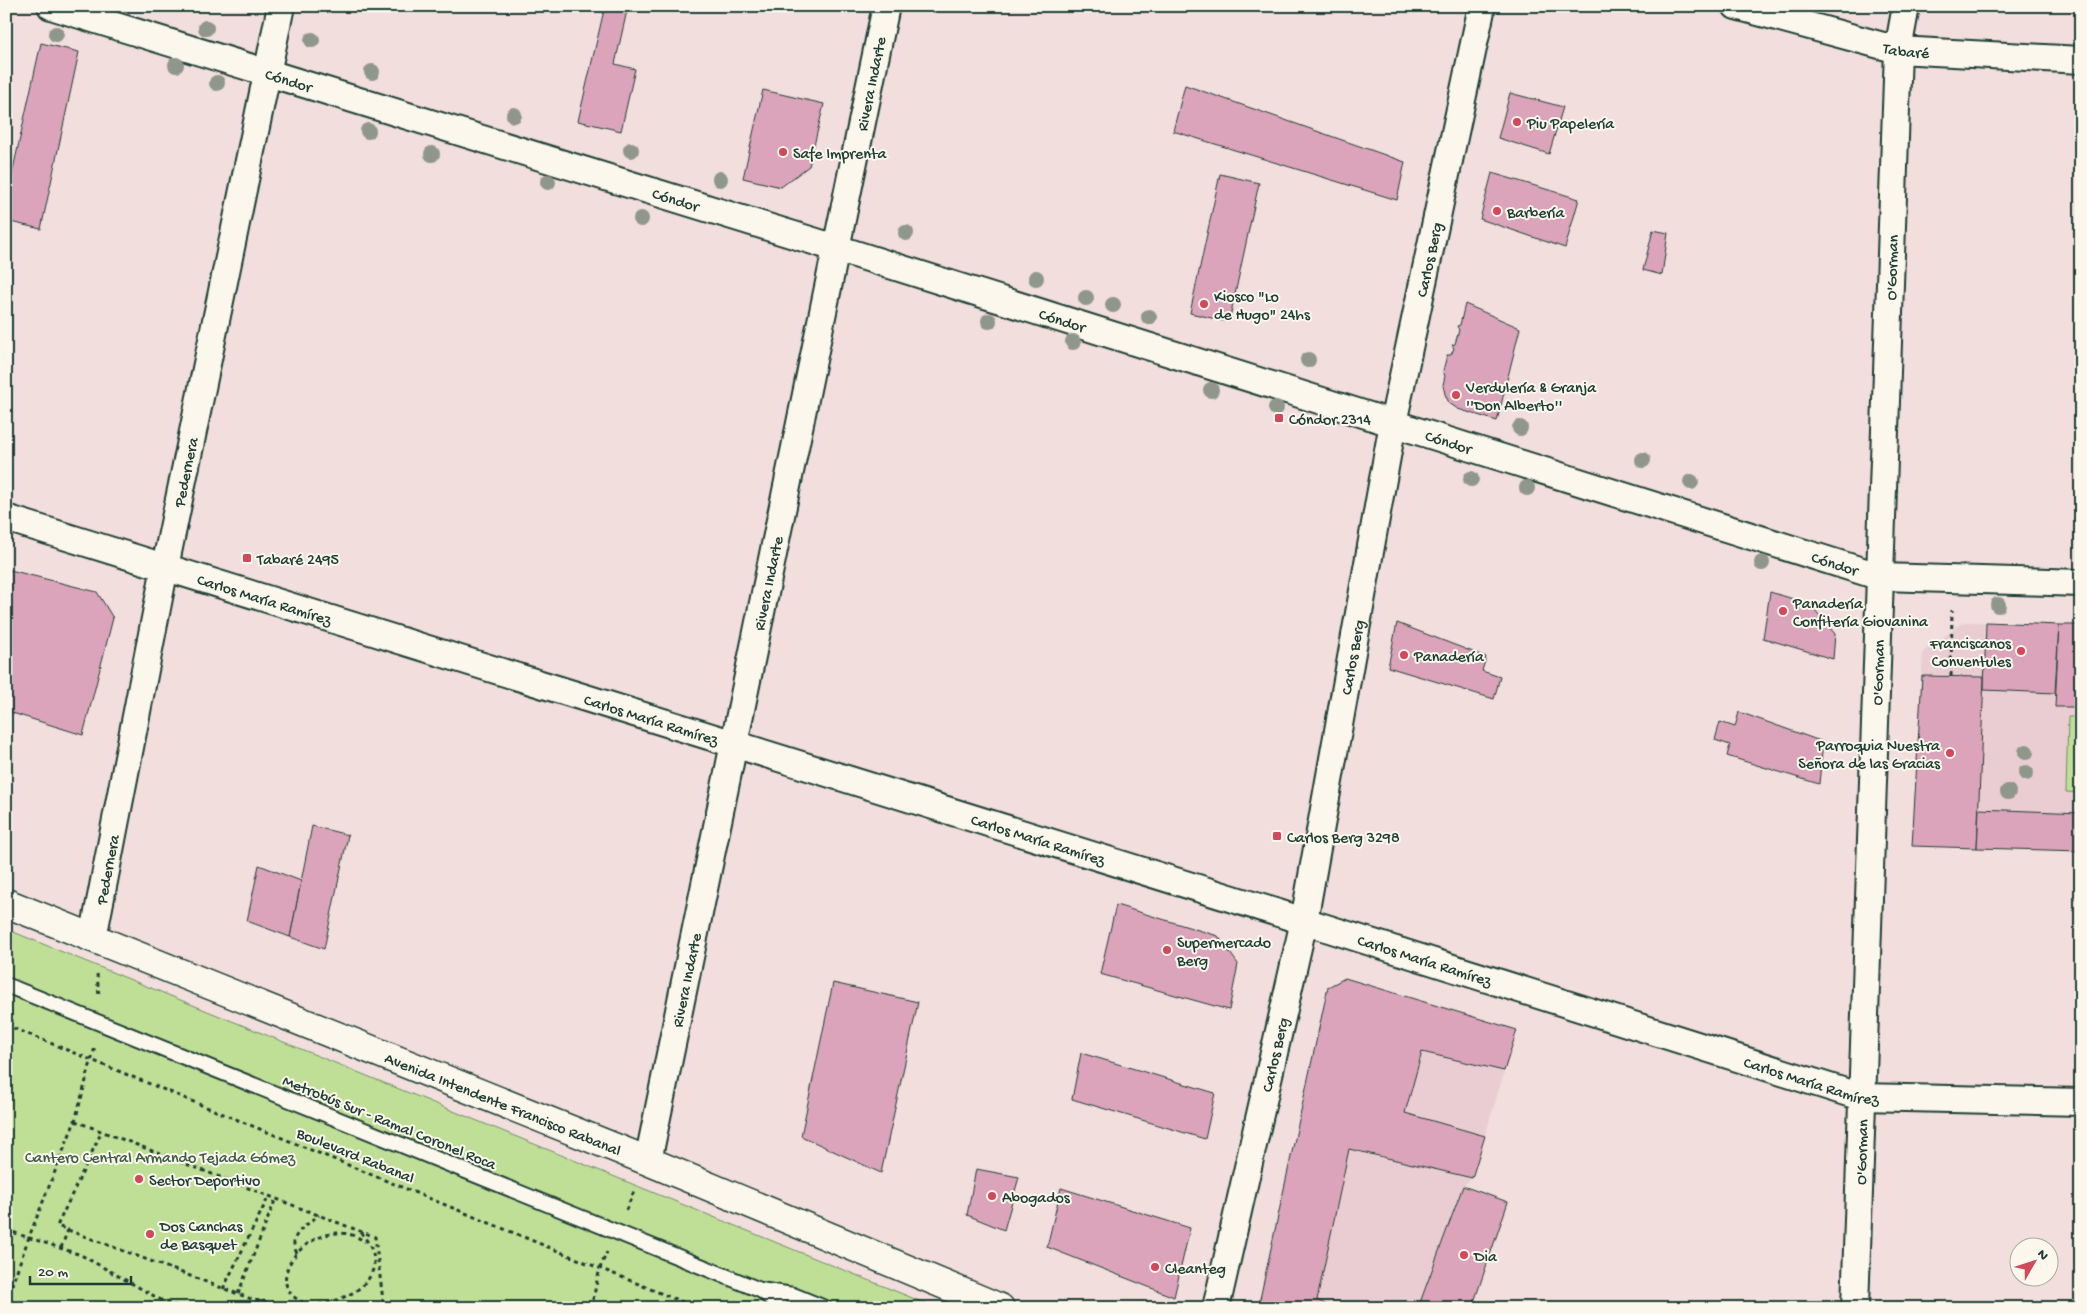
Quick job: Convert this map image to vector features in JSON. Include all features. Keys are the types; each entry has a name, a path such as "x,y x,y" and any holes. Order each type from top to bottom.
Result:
{"main road":[{"name":"Avenida Intendente Francisco Rabanal","path":"6,903 648,1161 1000,1308"}],"street":[{"name":"Cóndor","path":"51,6 836,248 1880,577 2081,583"},
{"name":"Pedernera","path":"93,938 165,567 281,6"},
{"name":"Rivera Indarte","path":"648,1161 886,6"},
{"name":"Carlos Berg","path":"1216,1308 1304,921 1393,423 1482,6"},
{"name":"Tabaré","path":"1736,6 1898,50 2081,60"},
{"name":"O'Gorman","path":"1855,1308 1898,50 1906,6"},
{"name":"Carlos María Ramírez","path":"6,518 1304,921 1861,1097 2081,1102"}],"lane":[{"name":"Metrobús Sur - Ramal Coronel Roca","path":"6,985 760,1290 793,1295 825,1308"},
{"name":"Metrobús Sur - Ramal Coronel Roca","path":"760,1290 782,1308"}],"path":[{"path":"1951,676 1952,579"},
{"path":"6,1302 29,1237 75,1121 102,1024 93,938"},
{"name":"Boulevard Rabanal","path":"6,1025 696,1308"},
{"path":"75,1121 375,1237 384,1308"},
{"path":"102,1131 57,1226 254,1300 307,1304 328,1303 355,1292 367,1282 372,1274 374,1263 372,1250 359,1230"},
{"path":"223,1288 269,1196"},
{"path":"238,1294 276,1198"},
{"path":"297,1253 294,1248 294,1240 298,1233 319,1215"},
{"path":"307,1304 295,1299 287,1289 285,1278 289,1264 297,1253 310,1242 326,1234 352,1228"},
{"path":"6,1230 80,1255 163,1301 181,1308"},
{"path":"61,1248 68,1230"},
{"path":"340,1232 358,1238 372,1250"}],"shaded area":[{"path":"1964,622 2081,625 2081,851 1912,846 1923,652"},
{"path":"1345,978 1517,1030 1472,1178 1463,1186 1418,1308 1258,1308 1328,987"}],"green space":[{"path":"2068,717 2081,717 2081,793 2066,792"},
{"name":"Cantero Central Armando Tejada Gómez","path":"6,929 937,1308 6,1308"}],"building":[{"path":"605,6 628,6 615,64 635,69 621,131 578,121"},
{"path":"41,43 79,52 41,229 6,221 6,201"},
{"path":"1185,85 1405,162 1397,200 1173,131"},
{"path":"763,90 824,104 809,166 781,187 743,178"},
{"path":"1510,93 1563,107 1549,154 1498,138"},
{"path":"1492,173 1579,199 1565,248 1480,219"},
{"path":"1220,174 1259,183 1229,322 1190,313"},
{"path":"1653,230 1668,233 1662,275 1643,270"},
{"path":"1465,304 1520,328 1497,421 1458,409 1449,403 1445,394 1443,385 1445,376 1443,371 1447,355 1451,355 1454,348 1452,345 1455,344 1459,330 1457,326 1460,325"},
{"path":"6,569 97,592 113,618 83,735 6,711"},
{"path":"1770,592 1810,604 1835,634 1833,659 1763,638"},
{"name":"Franciscanos Conventules","path":"1986,622 2059,625 2055,693 1984,690"},
{"path":"1397,623 1486,657 1482,671 1500,677 1494,699 1388,667"},
{"path":"2059,625 2081,625 2081,707 2055,707"},
{"name":"Parroquia Nuestra Señora de las Gracias","path":"1922,676 1984,677 1977,848 1912,846"},
{"path":"1739,712 1823,742 1819,784 1727,756 1730,745 1715,740 1720,722 1735,727"},
{"path":"1979,809 2081,813 2081,851 1977,848"},
{"path":"312,826 348,835 324,949 290,937"},
{"path":"259,865 301,881 290,937 247,921"},
{"name":"Supermercado Berg","path":"1116,905 1218,936 1238,964 1229,1010 1100,974"},
{"path":"1345,978 1517,1030 1504,1071 1422,1052 1405,1113 1485,1136 1472,1178 1349,1149 1317,1300 1333,1308 1258,1308 1328,987"},
{"path":"833,983 918,1002 881,1173 801,1136"},
{"path":"1081,1053 1215,1093 1205,1139 1072,1099"},
{"name":"Abogados","path":"976,1169 1019,1177 1004,1230 967,1215"},
{"name":"Dia","path":"1463,1186 1508,1202 1472,1308 1418,1308"},
{"path":"1061,1188 1190,1228 1174,1297 1047,1247"}],"place":[{"name":"Piu Papelería","path":"1517,122"},
{"name":"Safe Imprenta","path":"783,152"},
{"name":"Barbería","path":"1497,211"},
{"name":"Kiosco \"Lo de Hugo\" 24hs","path":"1204,304"},
{"name":"Verdulería & Granja ''Don Alberto''","path":"1456,395"},
{"name":"Cóndor 2314","path":"1279,418"},
{"name":"Tabaré 2495","path":"247,558"},
{"name":"Panadería Confitería Giovanina","path":"1783,611"},
{"name":"Franciscanos Conventules","path":"2021,651"},
{"name":"Panadería","path":"1404,655"},
{"name":"Parroquia Nuestra Señora de las Gracias","path":"1950,753"},
{"name":"Carlos Berg 3298","path":"1277,836"},
{"name":"Supermercado Berg","path":"1167,950"},
{"name":"Sector Deportivo","path":"139,1179"},
{"name":"Abogados","path":"992,1196"},
{"name":"Dos Canchas de Basquet","path":"150,1234"},
{"name":"Dia","path":"1464,1255"},
{"name":"Cleanteg","path":"1155,1267"}]}
